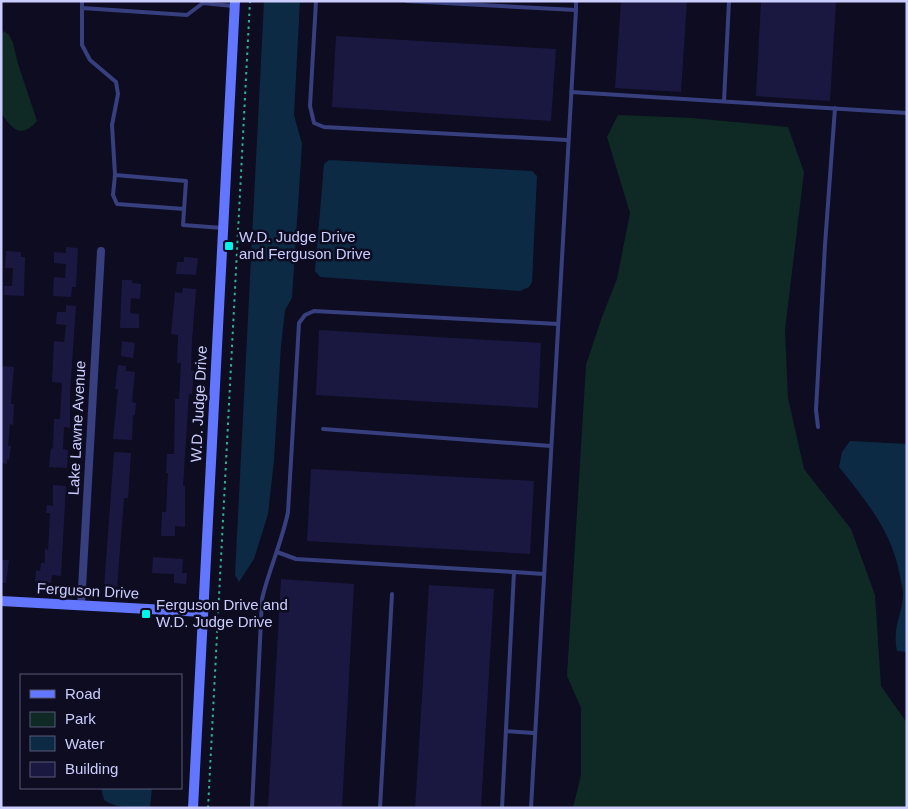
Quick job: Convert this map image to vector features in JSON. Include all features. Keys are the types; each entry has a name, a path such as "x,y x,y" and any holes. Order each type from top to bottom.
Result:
{"street":[{"name":"W.D. Judge Drive","path":"193,808 235,4"},
{"name":"Lake Lawne Avenue","path":"81,606 101,252"},
{"name":"Ferguson Drive","path":"1,601 203,612"}],"lane":[{"path":"82,1 82,45 90,60 116,82 118,94 112,125 115,175 113,196 117,204 184,209"},
{"path":"316,1 310,106 314,123 324,127 567,140"},
{"path":"407,1 576,10"},
{"path":"531,808 576,1"},
{"path":"724,101 730,1"},
{"path":"82,8 187,16 202,2 235,4"},
{"path":"571,92 907,113"},
{"path":"818,427 816,410 834,108"},
{"path":"115,175 186,181 184,225 223,228"},
{"path":"252,808 262,598 268,575 284,532 288,512 299,323 305,315 314,310 558,324"},
{"path":"323,429 551,446"},
{"path":"277,552 296,559 544,574"},
{"path":"502,808 514,572"},
{"path":"380,808 392,594"},
{"path":"506,731 534,733"}],"path":[{"path":"208,808 250,1"}],"green space":[{"path":"4,31 9,35 13,43 37,121 31,127 22,131 13,128 1,113 1,36"},
{"path":"618,115 692,118 788,127 804,172 785,330 788,398 804,469 851,529 875,595 881,686 907,723 907,808 573,808 581,775 581,708 567,676 586,365 617,279 630,213 607,137"}],"water":[{"path":"264,1 300,1 294,115 302,144 292,298 285,310 281,346 274,460 268,514 254,559 239,582 235,575"},
{"path":"329,160 532,171 537,176 532,282 529,287 520,291 320,277 315,271 324,164"},
{"path":"850,441 907,444 907,652 897,651 896,628 903,593 891,545 877,517 839,467 842,452"},
{"path":"101,789 152,789 150,808 114,805 104,800"}],"building":[{"path":"621,1 687,1 681,92 615,88"},
{"path":"761,1 836,1 830,101 756,96"},
{"path":"336,36 556,49 551,121 332,107"},
{"path":"66,247 78,248 76,287 72,287 71,297 53,296 54,277 65,278 66,264 54,263 54,252 66,253"},
{"path":"6,251 21,252 21,257 25,257 24,296 4,295 4,286 12,286 13,268 5,268"},
{"path":"184,257 198,258 196,275 176,274 177,262 184,262"},
{"path":"122,280 132,280 132,283 141,284 140,299 131,298 130,313 139,314 139,328 120,328"},
{"path":"183,288 196,289 191,370 194,371 192,394 189,394 183,486 185,486 185,527 175,526 175,536 161,536 162,512 166,512 167,454 174,454 175,399 179,399 181,363 177,363 178,335 171,334 175,292 182,293"},
{"path":"66,305 76,306 70,393 70,428 64,427 63,449 68,450 67,468 49,467 51,448 53,449 54,419 60,419 62,383 52,382 54,341 64,342 66,325 56,324 57,312 66,312"},
{"path":"319,330 541,343 538,408 316,395"},
{"path":"122,341 135,343 133,358 121,356"},
{"path":"118,365 126,366 126,371 135,372 132,402 136,403 135,415 133,415 132,440 113,439 118,389 115,389"},
{"path":"2,366 14,367 11,404 14,404 13,425 10,424 8,446 11,446 7,464 1,463"},
{"path":"114,452 131,453 128,498 124,498 117,588 104,587"},
{"path":"311,469 534,481 530,554 307,541"},
{"path":"53,485 66,486 61,576 52,575 51,583 35,582 36,570 40,571 41,563 45,563 45,549 48,550 50,513 46,513 47,505 53,506"},
{"path":"153,557 183,559 182,573 187,573 186,584 174,583 174,574 152,573"},
{"path":"1,560 9,560 6,583 1,583"},
{"path":"281,579 354,584 342,808 268,808"},
{"path":"429,585 494,589 481,808 415,808"}],"place":[{"name":"W.D. Judge Drive and Ferguson Drive","path":"229,246"},
{"name":"Ferguson Drive and W.D. Judge Drive","path":"146,614"}]}
